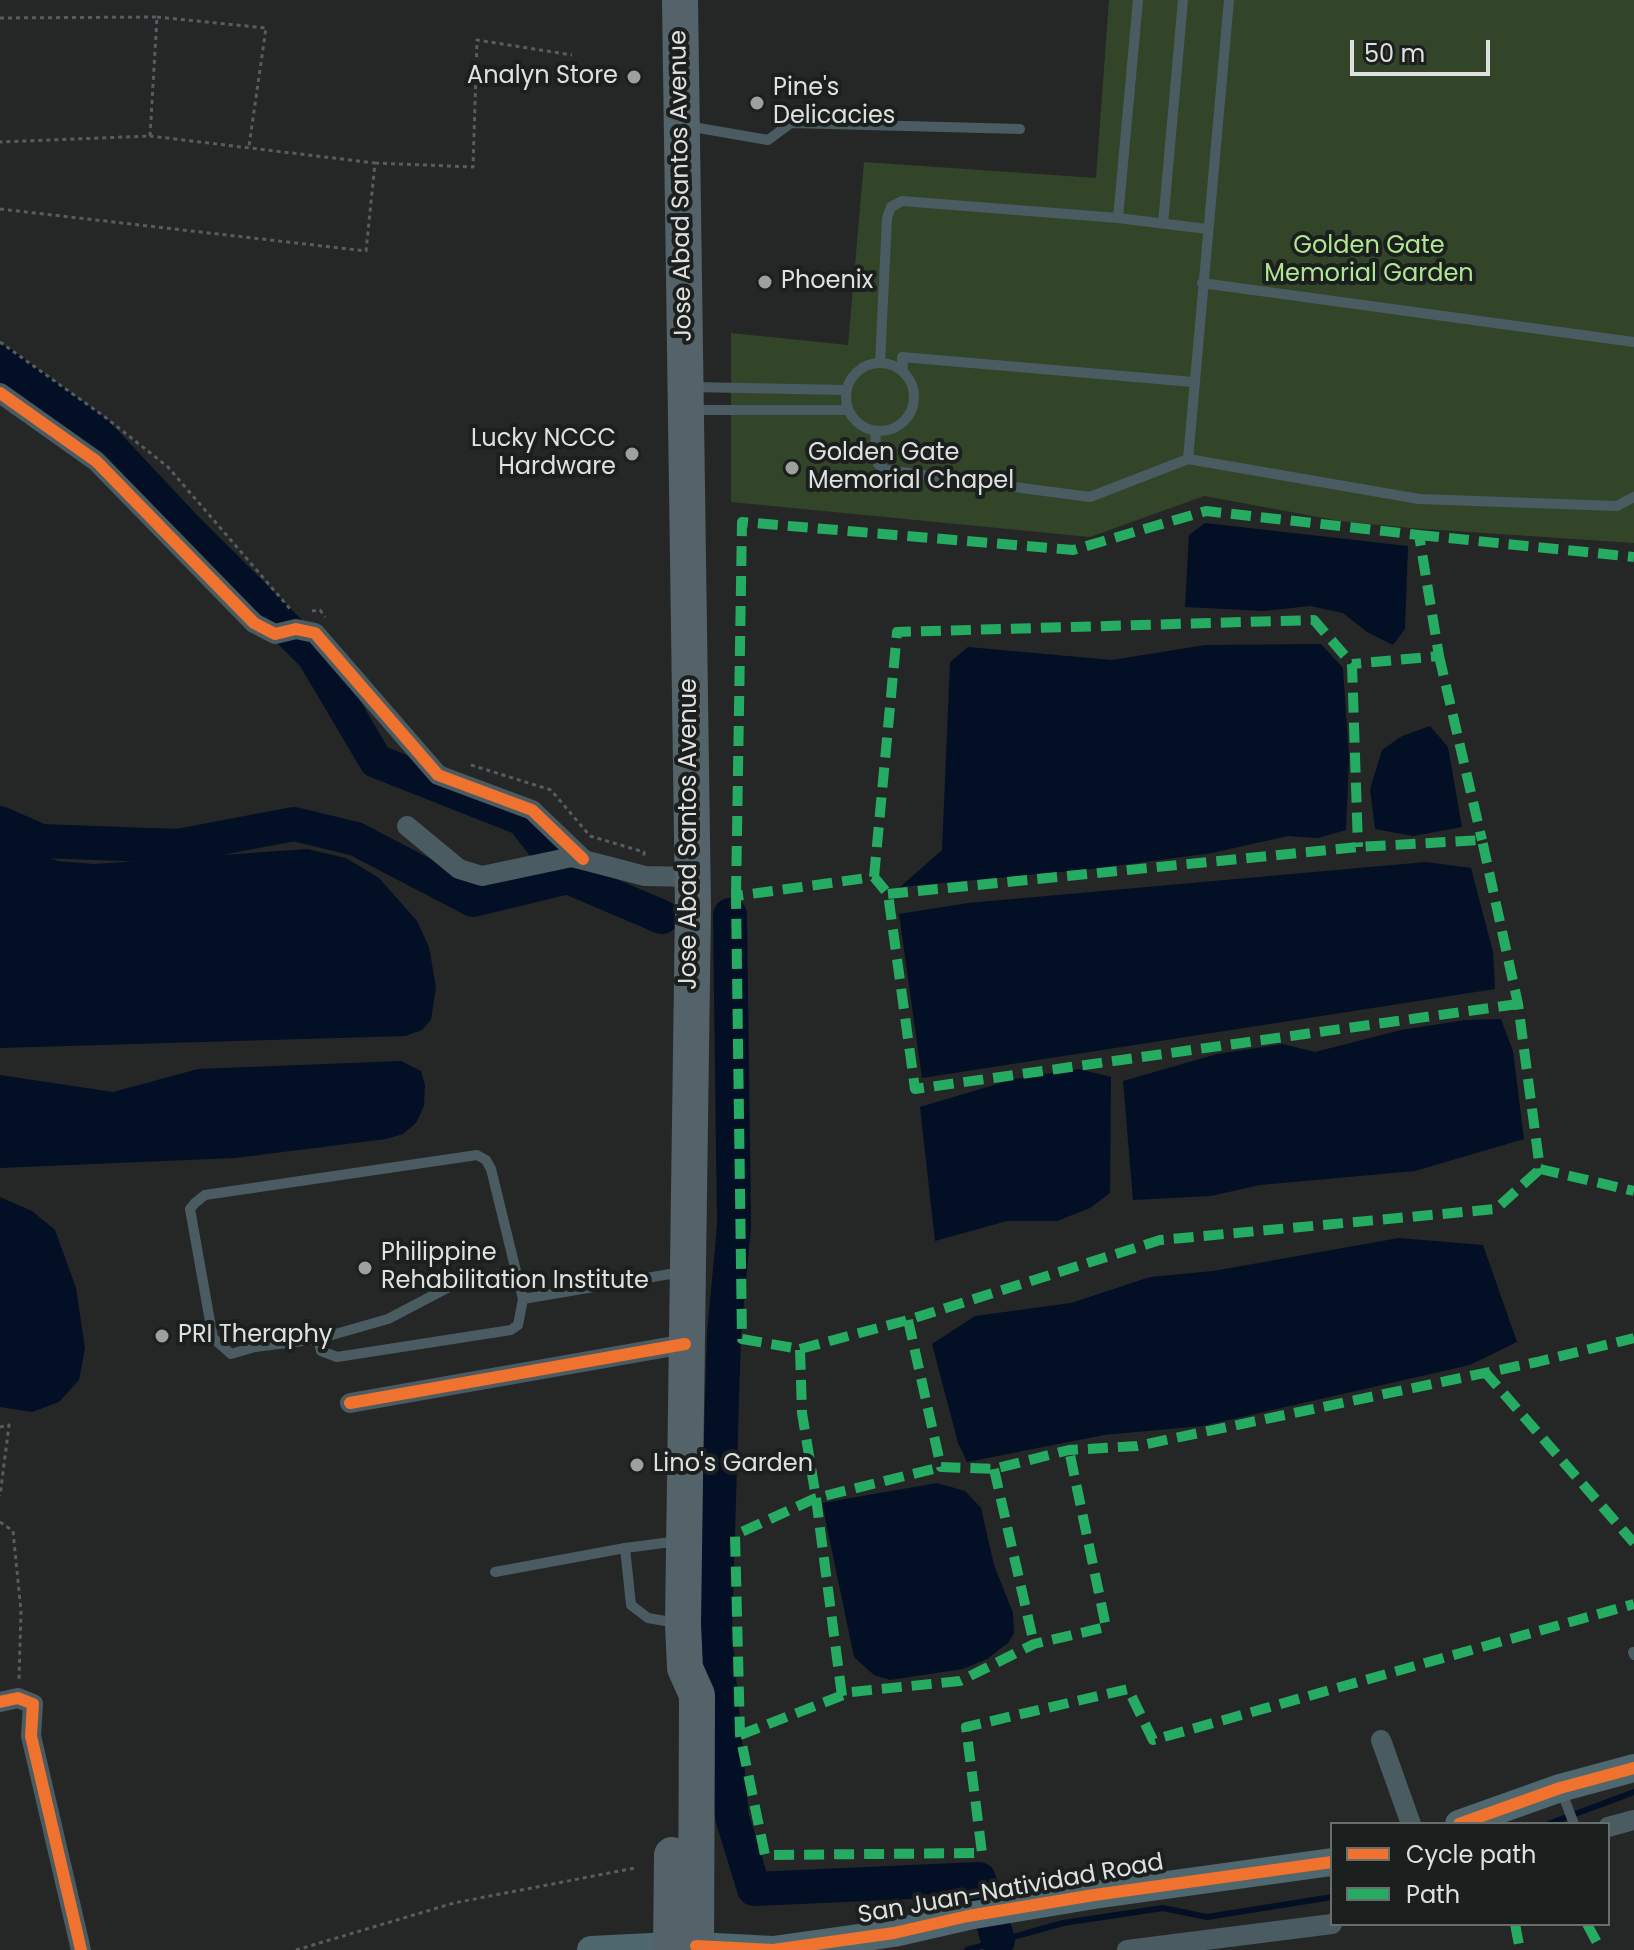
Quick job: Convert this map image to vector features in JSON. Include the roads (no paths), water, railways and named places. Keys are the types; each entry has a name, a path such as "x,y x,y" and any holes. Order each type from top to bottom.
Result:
{"highway":[{"name":"Jose Abad Santos Avenue","path":"680,0 692,877 685,1344 685,1668 673,1695 684,1948"}],"street":[{"path":"0,393 96,461 254,623 275,634 296,629 315,633 438,775 532,810 577,858"},
{"path":"407,826 459,869 482,876 577,858 645,876 692,877"},
{"path":"350,1403 685,1344"},
{"path":"9,1700 33,1704 31,1736 81,1950"},
{"path":"1381,1740 1410,1822"},
{"path":"1465,1822 1634,1768"},
{"path":"1610,1826 1634,1820"},
{"name":"San Juan-Natividad Road","path":"591,1950 773,1950 894,1933 968,1916 1330,1862"},
{"path":"1127,1950 1330,1924"}],"lane":[{"path":"1118,218 1138,0"},
{"path":"1163,224 1183,0"},
{"path":"1188,459 1229,0"},
{"path":"681,125 768,140 791,123 1020,129"},
{"path":"880,363 887,218 891,207 902,201 1118,218 1207,229"},
{"path":"1202,283 1634,342"},
{"path":"903,371 880,363 862,368 846,390 848,410 858,424 875,432 900,427 909,417 915,393 903,371 902,357 1193,382"},
{"path":"685,399 846,390"},
{"path":"685,399 848,410"},
{"path":"875,432 878,464 886,470 1090,497 1188,459 1419,499 1603,506 1627,503 1634,497"},
{"path":"318,1339 321,1351 337,1357 511,1330 518,1325 523,1299 491,1169 486,1160 477,1155 205,1195 195,1203 190,1209 213,1338 219,1347 231,1354 255,1347 318,1339 388,1319 453,1285 516,1271"},
{"path":"523,1299 686,1271"},
{"path":"495,1572 625,1548 684,1541"},
{"path":"625,1548 631,1605 648,1618 683,1624"},
{"path":"1562,1792 1573,1822"}],"water":[{"path":"1205,523 1408,546 1405,629 1393,645 1367,632 1343,613 1310,606 1264,611 1185,607 1189,535"},
{"path":"1321,644 1343,668 1349,758 1346,830 1318,838 1288,836 1212,853 1092,869 900,887 942,850 950,662 968,647 1112,660 1205,645"},
{"path":"1430,726 1448,747 1462,827 1413,836 1375,829 1370,789 1382,750 1402,736"},
{"path":"0,840 58,861 94,864 307,849 346,858 379,878 417,921 429,947 436,987 431,1020 422,1030 405,1036 0,1048"},
{"path":"1426,862 1471,868 1493,952 1495,989 922,1078 899,914 968,903"},
{"path":"1501,1019 1513,1051 1524,1139 1415,1171 1260,1185 1211,1196 1133,1200 1123,1081 1217,1054 1283,1044 1315,1052 1401,1030 1465,1020"},
{"path":"401,1061 421,1071 425,1085 424,1106 416,1123 403,1134 386,1139 235,1158 0,1168 0,1075 113,1092 198,1069"},
{"path":"1079,1069 1111,1077 1110,1193 1090,1208 1057,1221 1007,1221 935,1241 920,1107 1014,1079"},
{"path":"0,1197 32,1211 55,1230 76,1288 85,1348 79,1380 59,1402 32,1412 0,1407"},
{"path":"1399,1238 1483,1245 1517,1342 1470,1365 1202,1426 1104,1435 967,1462 958,1443 932,1344 975,1316 1071,1303 1150,1277 1213,1271"},
{"path":"937,1483 965,1491 981,1508 994,1565 1013,1613 1014,1633 1008,1643 987,1659 963,1669 890,1680 874,1675 854,1657 822,1503"}],"waterway":[{"path":"0,362 97,433 185,527 314,656 376,761 523,819 568,877 662,917"},
{"path":"0,823 41,841 178,846 294,824 356,839 473,900 568,877"},
{"path":"730,915 734,1226 724,1334 715,1634 732,1817 754,1889 979,1879 998,1940"},
{"path":"1553,1822 1634,1792"},
{"path":"967,1950 1063,1923 1163,1908 1207,1917 1330,1897"}],"place":[{"name":"Analyn Store","path":"634,77"},
{"name":"Pine's Delicacies","path":"757,103"},
{"name":"Phoenix","path":"765,282"},
{"name":"Lucky NCCC Hardware","path":"632,454"},
{"name":"Golden Gate Memorial Chapel","path":"792,468"},
{"name":"Philippine Rehabilitation Institute","path":"365,1268"},
{"name":"PRI Theraphy","path":"162,1336"},
{"name":"Lino's Garden","path":"637,1465"}],"park label":[{"name":"Golden Gate Memorial Garden","path":"1369,261"}]}
